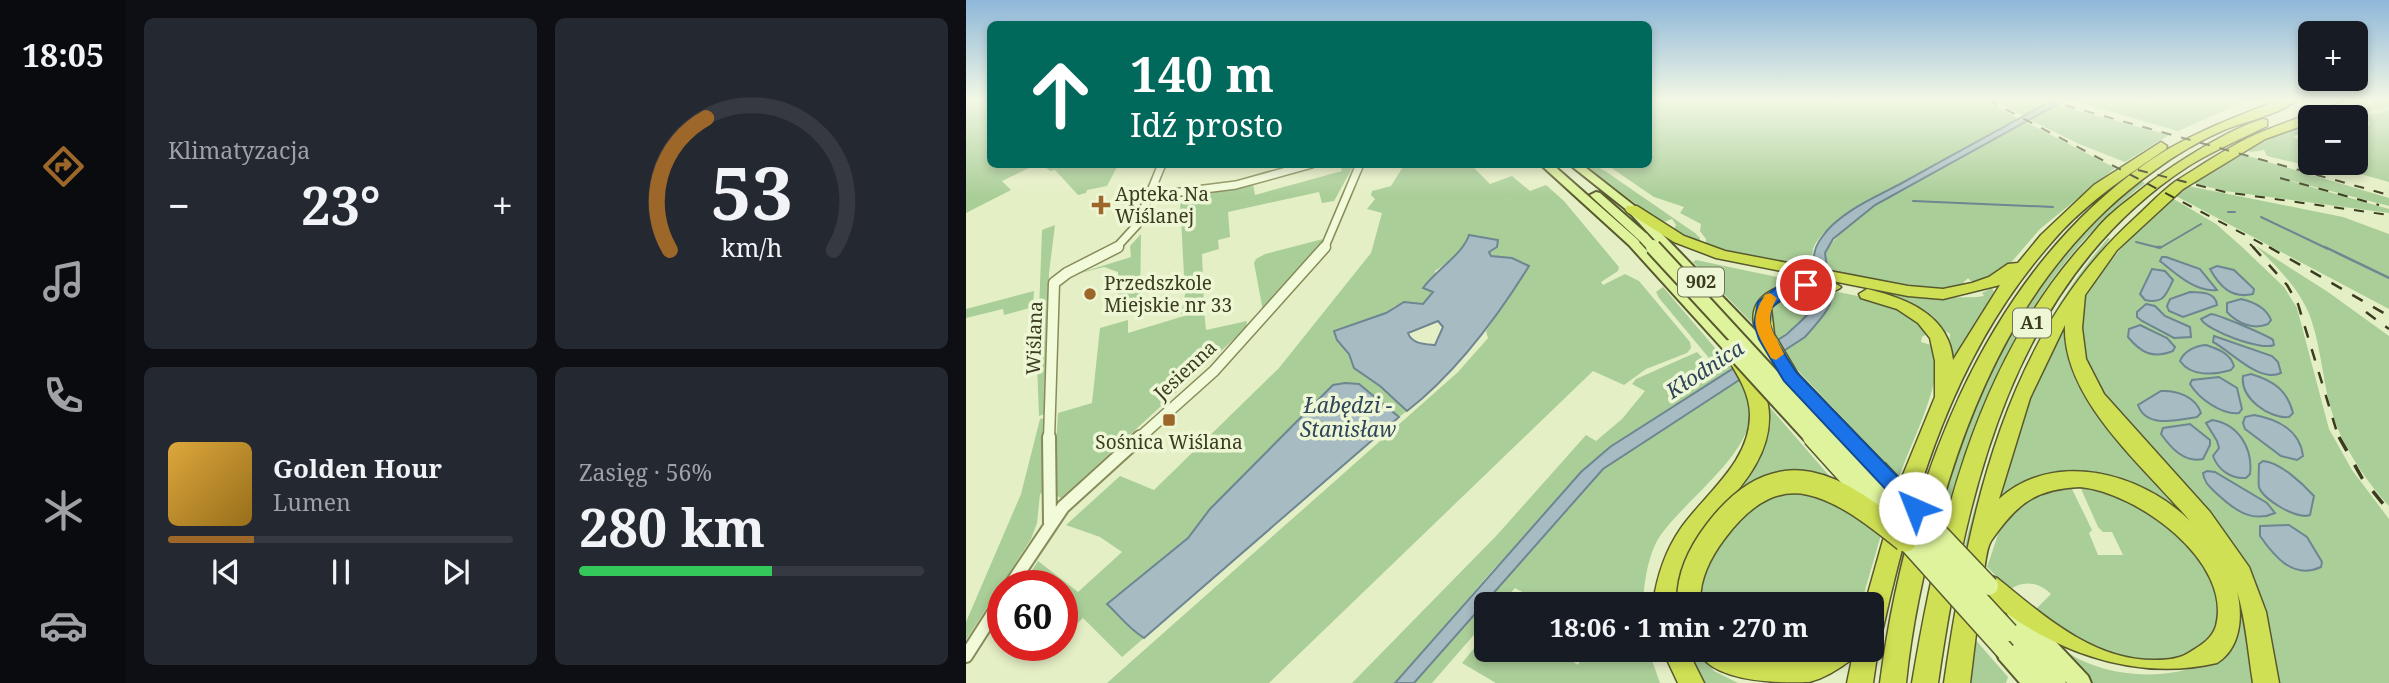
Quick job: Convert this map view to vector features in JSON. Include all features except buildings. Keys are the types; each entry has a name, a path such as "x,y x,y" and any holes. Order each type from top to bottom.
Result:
{"highway":[{"path":"1632,209 1648,235 1771,266 1927,293 1975,288 1995,281 2028,256 2074,208 2113,175 2185,132"},
{"name":"A1","path":"1893,683 1913,572 1943,460 1961,410 1989,349 2012,311 2067,240 2091,214 2136,176 2211,132"},
{"name":"A1","path":"1925,683 1938,600 1954,525 1974,455 2012,360 2050,294 2084,250 2115,217 2170,173 2243,132"},
{"path":"1957,683 1976,552 2000,453 2034,368 2067,305 2123,233 2185,179 2211,162 2269,132"},
{"path":"1878,592 1909,482 1942,398 1977,332 2028,256"},
{"path":"1790,376 1767,339 1761,313 1771,298 1794,287 1823,286 1888,299 1918,314 1938,337 1944,360 1942,398"},
{"path":"2080,286 2072,321 2074,343 2082,373 2113,419 2211,530 2243,577 2266,683"},
{"path":"1666,592 1677,555 1694,528 1738,474 1757,439 1760,418 1754,390 1730,347"},
{"path":"1976,552 1996,516 2026,488 2059,479 2105,483 2128,490 2169,514 2201,544 2218,568 2226,590 2229,618 2222,642 2214,652 2193,665 2163,672 2125,670 2012,626 1989,586"},
{"path":"1689,592 1693,570 1720,524 1739,503 1767,485 1800,481 1830,487 1852,498 1905,540"},
{"path":"1876,592 1881,580"},
{"path":"1681,662 1692,683"},
{"path":"1726,662 1737,671 1763,679 1794,680 1818,673 1832,662"},
{"path":"1860,683 1864,662"}],"main road":[{"path":"1551,168 1648,235 1730,347 1905,540 2012,626 2034,683"},
{"name":"902","path":"1558,168 1648,235 1790,376 1989,586"},
{"path":"1579,168 1632,209"},
{"name":"902","path":"1648,235 2012,626 2056,683"},
{"name":"902","path":"2012,626 2081,683"}],"street":[{"name":"Wiślana","path":"1050,523 1049,414 1054,283 1076,266 1110,253 1131,239 1160,168"},
{"path":"1149,196 1236,185 1298,168"},
{"name":"Jesienna","path":"1020,570 1050,523 1070,500 1214,371 1317,258 1328,243 1341,204 1358,168"},
{"path":"966,656 987,623"}],"green space":[{"path":"966,132 987,132 987,168 1029,168 1002,181 1011,190 966,213"},
{"path":"1652,132 1995,132 1863,204 1835,223 1822,235 1813,249 1817,271 1706,247 1706,239 1700,231 1701,224 1680,213 1684,207 1654,197 1611,168 1652,168"},
{"path":"2007,132 2045,132 2115,168 2040,229 2008,266 1976,286 1968,278 1963,287 1929,288 1829,272 1825,253 1840,234 1888,197"},
{"path":"2054,132 2157,132 2169,135 2125,162"},
{"path":"2284,132 2298,132 2293,137 2298,139 2298,163 2267,156 2264,150 2251,152 2244,149"},
{"path":"2368,132 2389,132 2389,182 2364,175 2368,175"},
{"path":"2238,153 2298,171 2298,175 2312,175 2389,198 2389,206 2276,177 2389,209 2389,213 2225,191 2192,183"},
{"path":"1046,168 1116,168 1107,186 1087,190 1086,193 1078,195 1055,170"},
{"path":"1341,168 1352,168 1334,201 1322,203 1319,192 1228,212 1230,237 1218,240 1219,249 1202,254 1204,307 1181,314 1185,294 1180,200 1194,199 1195,194 1253,184 1255,195 1342,171"},
{"path":"1402,168 1474,168 1490,184 1512,176 1530,191 1546,185 1564,201 1619,267 1618,271 1601,282 1603,285 1625,274 1639,281 1690,342 1691,348 1687,353 1646,369 1624,385 1593,371 1269,683 1107,683 1458,372 1488,338 1486,331 1529,266 1491,256 1489,252 1493,249 1469,239 1449,261 1435,271 1434,292 1430,300 1423,304 1395,306 1386,313 1334,331 1337,340 1349,354 1354,368 1380,386 1407,411 1399,417 1359,384 1333,385 1210,509 1188,538 1107,604 1144,638 1122,657 1083,618 1078,623 1078,592 1122,552 1100,537 1066,525 1120,476 1154,490 1279,368 1371,253 1382,213 1367,209 1375,199 1371,195 1372,191 1391,186"},
{"path":"1589,168 1600,168 1695,233 1700,238 1700,245 1673,231 1676,225 1672,219 1661,223"},
{"path":"2141,181 2145,183 2106,218 2071,255 2042,294 2017,336 1976,425 1944,523 1938,516 1965,430 1996,359 2015,326 2036,293 2084,234"},
{"path":"2188,186 2343,217 2389,234 2389,309 2174,195"},
{"path":"2172,198 2216,224 2241,246 2284,287 2297,308 2329,429 2352,470 2389,519 2389,683 2272,683 2257,600 2106,404 2082,360 2081,307 2088,290 2126,242"},
{"path":"1055,225 1049,273 1045,414 1039,416 1037,365 1042,230"},
{"path":"1141,234 1140,307 1118,313 1118,272 1104,267 1073,275 1131,257 1130,246"},
{"path":"2108,238 2110,239 2062,304 2046,331 1970,550 1965,545 1976,502 2002,421 2018,382 2056,309"},
{"path":"1323,239 1263,311 1254,263 1256,259 1265,254"},
{"path":"2256,246 2328,292 2389,336 2389,506 2357,465 2339,431 2330,407 2315,331 2307,308 2288,280"},
{"path":"1696,260 1777,277 1785,280 1786,285 1762,299 1755,310 1753,324 1693,262"},
{"path":"1663,287 1733,369 1566,488 1540,521 1491,572 1395,683 1352,683 1497,535 1586,435 1596,441 1622,419 1645,391 1632,384 1636,379 1697,352 1715,371 1719,370 1659,298 1656,292"},
{"path":"1869,288 1928,298 1984,296 1982,293 1992,288 1994,292 1952,364 1950,334"},
{"path":"1819,289 1813,306 1802,320 1773,342 1767,309 1783,295"},
{"path":"1034,291 1033,307 1004,315 1003,309 966,318 966,309"},
{"path":"1832,291 1872,299 1897,308 1929,333 1922,337 1921,342 1938,347 1930,397 1899,477 1781,353 1805,337 1832,298"},
{"path":"1204,310 1206,330 1247,321 1246,328 1061,498 1053,494 1058,413 1092,403 1100,328 1128,320 1128,333"},
{"path":"2063,325 2066,327 2072,363 2087,396 2198,527 2120,487 2082,473 2068,471 2042,475 2018,485 1999,502 1995,497 2035,378"},
{"path":"1740,380 1749,412 1744,436 1724,466 1660,536 1650,560 1644,592 1522,592 1515,588 1512,592 1494,592 1603,469"},
{"path":"1766,403 1839,487 1733,496"},
{"path":"1046,418 1042,493 1037,523 1031,539 1011,570 988,570 1021,494 1040,419"},
{"path":"2078,482 2095,484 2171,521 2218,585 2219,632 2180,665 2154,666 2078,644 2034,611 2051,594 2047,590 2037,585 2020,584 2010,590 1987,567 2004,517 2029,493 2071,487 2092,530 2089,533 2098,555 2123,555 2112,532 2103,532 2098,527"},
{"path":"1774,490 1833,497 1881,535 1864,592 1694,592 1696,574 1727,526"},
{"path":"1038,561 1050,570 1032,570"},
{"path":"987,573 987,607 966,640 966,622"},
{"path":"2236,610 2241,612 2253,683 2093,683 2067,656 2070,654 2110,670 2133,674 2178,671 2199,665 2217,655 2231,642 2235,631"},
{"path":"1474,615 1474,635 1432,683 1414,683"},
{"path":"1973,637 2008,677 2006,683 1970,683"},
{"path":"1474,648 1474,662 1574,662 1578,665 1580,662 1653,662 1660,683 1496,683 1462,663"},
{"path":"1689,662 1706,662 1714,671 1738,683 1700,683"},
{"path":"1759,662 1793,662 1794,673"}],"water":[{"path":"1995,132 2007,132 1875,205 1833,239 1825,253 1832,298 1830,305 1805,337 1603,469 1494,592 1475,592 1581,472 1610,447 1787,334 1807,315 1814,307 1819,293 1814,262 1816,246 1838,220"},
{"name":"Łabędzi - Stanisław","path":"1469,235 1498,240 1497,247 1489,252 1491,256 1512,258 1529,266 1503,306 1459,362 1407,411 1380,386 1354,368 1349,354 1337,340 1334,331 1386,313 1404,302 1423,304 1433,292 1423,288 1466,242","holes":["1438,321 1443,327 1435,345 1415,341 1408,333"]},
{"path":"2162,257 2200,269 2217,290 2201,288 2186,281 2160,261"},
{"path":"2217,266 2234,270 2254,289 2253,294 2239,295 2227,290 2210,269"},
{"path":"2152,269 2165,271 2173,280 2166,294 2156,301 2145,300 2140,294"},
{"path":"2190,292 2211,295 2217,305 2183,317 2169,311 2167,306 2170,299"},
{"path":"2241,299 2263,308 2271,320 2268,324 2252,326 2231,316 2227,312 2227,303"},
{"path":"2146,304 2155,306 2165,316 2190,327 2191,337 2174,338 2142,321 2137,317 2137,312"},
{"path":"2211,314 2262,334 2273,340 2274,345 2247,343 2213,329 2201,319"},
{"path":"2140,325 2167,338 2175,347 2173,351 2153,354 2138,347 2128,337 2129,329"},
{"path":"2214,336 2272,356 2278,362 2281,373 2264,374 2255,370 2213,342"},
{"path":"2206,345 2227,355 2234,366 2231,370 2210,374 2196,372 2180,361 2190,350"},
{"path":"2251,374 2273,383 2283,392 2293,413 2289,417 2273,415 2251,399 2243,384 2243,376"},
{"path":"2219,377 2237,388 2242,409 2239,413 2212,405 2190,384 2192,380"},
{"name":"Łabędzi - Stanisław","path":"1359,384 1399,417 1144,638 1133,630 1107,604 1188,538 1210,509 1333,385"},
{"path":"2161,391 2185,396 2199,407 2201,413 2197,417 2164,421 2155,420 2142,413 2138,405"},
{"path":"2254,415 2271,419 2286,427 2297,439 2303,456 2297,460 2281,456 2245,429 2245,417"},
{"path":"2212,420 2230,427 2242,439 2250,465 2250,474 2246,478 2230,475 2215,461 2213,456 2219,448 2206,423"},
{"path":"2190,424 2210,440 2203,459 2184,457 2161,434 2163,428"},
{"path":"2263,461 2284,469 2314,496 2310,515 2290,512 2267,498 2259,487 2259,464"},
{"path":"2215,472 2267,503 2275,513 2258,517 2235,509 2207,484 2203,473"},
{"path":"2289,525 2307,537 2322,562 2321,567 2302,570 2285,564 2260,536 2260,526"},
{"path":"1474,593 1474,615 1414,683 1395,683"}],"waterway":[{"path":"1913,201 2053,207"},
{"path":"2228,212 2235,212"},
{"path":"2261,217 2328,249"},
{"path":"2136,242 2160,248 2201,224"},
{"path":"2325,247 2389,278"}],"railway":[{"path":"2049,132 2272,249"},
{"path":"2161,132 2389,195"},
{"path":"2138,170 2225,192 2389,215"},
{"path":"2280,178 2379,205"},
{"path":"2250,244 2253,247"},
{"path":"2253,247 2287,285 2298,304 2339,439"},
{"path":"2269,247 2389,316"},
{"path":"2366,312 2389,329"},
{"path":"2339,437 2362,478 2389,511"}],"slow traffic":[{"path":"1770,298 1763,306 1762,324 1776,354"}],"place":[{"name":"Apteka Na Wiślanej","path":"1101,205"},
{"name":"Przedszkole Miejskie nr 33","path":"1090,294"},
{"name":"Sośnica Wiślana","path":"1169,420"}],"route":[{"path":"1806,285 1781,291 1763,306 1762,324 1767,339 1790,376 1915,508"}],"water label":[{"name":"Kłodnica","path":"1705,370"}]}
